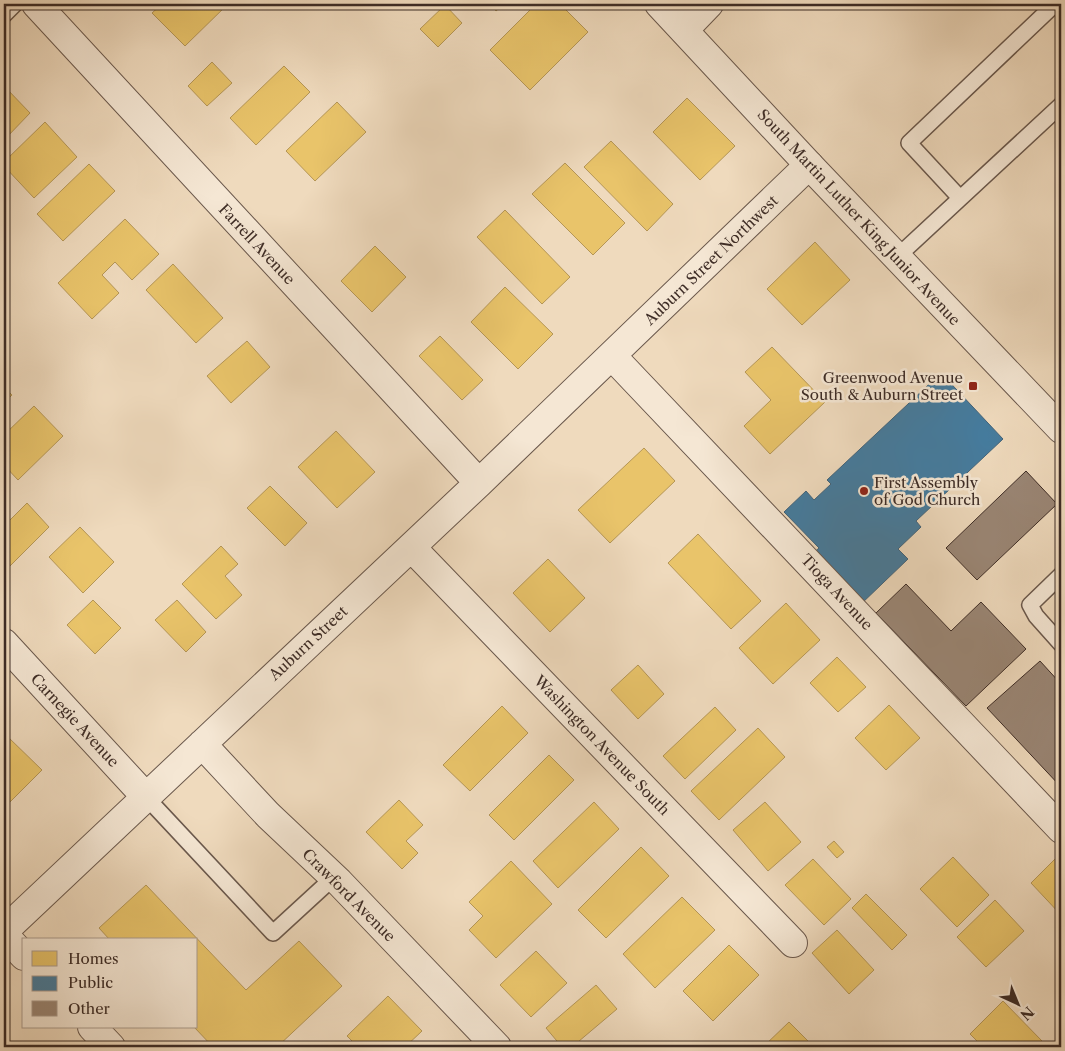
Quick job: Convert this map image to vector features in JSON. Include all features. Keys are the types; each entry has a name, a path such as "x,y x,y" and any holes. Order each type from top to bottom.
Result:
{"street":[{"name":"Farrell Avenue","path":"36,4 479,483"},
{"name":"South Martin Luther King Junior Avenue","path":"659,4 809,165 1061,429"},
{"path":"684,30 709,4"},
{"name":"Auburn Street Northwest","path":"612,356 809,165"},
{"name":"Auburn Street","path":"4,931 612,356"},
{"name":"Tioga Avenue","path":"612,356 1060,824"},
{"name":"Washington Avenue South","path":"411,547 793,943"},
{"name":"Carnegie Avenue","path":"4,643 146,797"},
{"name":"Crawford Avenue","path":"202,744 268,815 334,877 496,1047"},
{"path":"4,935 22,954"},
{"path":"93,1028 111,1047"}],"lane":[{"path":"4,15 15,4"},
{"path":"960,198 908,143 1055,4"},
{"path":"897,257 1061,105"},
{"path":"1061,575 1030,605 1036,616 1061,644"},
{"path":"146,797 273,933 334,877"}],"building: Homes":[{"path":"162,4 228,4 185,46 152,13"},
{"path":"490,4 504,4 496,11"},
{"path":"536,4 560,4 588,32 530,90 490,50"},
{"path":"445,5 462,23 438,47 420,29"},
{"path":"212,62 232,83 207,106 188,86"},
{"path":"284,66 310,92 256,145 230,118"},
{"path":"6,88 30,113 6,138 4,136 4,90"},
{"path":"687,98 735,146 700,180 653,132"},
{"path":"337,102 366,132 315,181 286,151"},
{"path":"45,122 77,157 34,198 4,166 4,162"},
{"path":"611,141 673,204 647,231 584,167"},
{"path":"565,163 625,223 593,255 532,194"},
{"path":"89,164 115,191 63,241 37,214"},
{"path":"505,210 570,277 542,304 477,237"},
{"path":"125,219 159,254 132,280 115,262 102,275 119,293 92,319 58,283"},
{"path":"815,242 850,280 802,325 767,289"},
{"path":"375,246 406,277 372,312 341,281"},
{"path":"173,264 223,318 196,343 146,290"},
{"path":"505,287 553,334 518,369 471,322"},
{"path":"440,336 483,380 462,400 419,356"},
{"path":"247,341 270,367 231,403 207,376"},
{"path":"772,347 825,402 770,454 744,426 771,400 745,372"},
{"path":"4,387 12,395 4,403"},
{"path":"34,406 63,436 18,480 4,465 4,435"},
{"path":"336,431 375,472 337,508 298,467"},
{"path":"644,448 675,481 610,543 578,510"},
{"path":"270,486 307,523 285,546 247,508"},
{"path":"27,503 49,527 4,572 4,526"},
{"path":"80,527 114,562 83,593 49,557"},
{"path":"698,534 761,601 731,629 668,563"},
{"path":"221,546 238,564 225,576 242,595 216,619 182,584"},
{"path":"548,559 585,598 550,632 513,593"},
{"path":"93,600 121,628 95,654 67,625"},
{"path":"177,600 206,632 186,652 155,620"},
{"path":"786,603 820,640 773,684 739,648"},
{"path":"837,657 866,687 838,712 810,683"},
{"path":"638,665 664,694 638,719 611,690"},
{"path":"889,705 920,738 886,770 855,738"},
{"path":"502,706 528,733 470,791 443,765"},
{"path":"715,707 736,730 685,779 663,756"},
{"path":"758,728 785,757 719,820 691,791"},
{"path":"8,737 42,770 8,804 4,799 4,741"},
{"path":"549,755 574,780 514,840 489,815"},
{"path":"399,800 423,825 406,841 418,853 402,869 366,832"},
{"path":"594,802 619,829 558,888 533,861"},
{"path":"765,802 801,842 768,871 733,830"},
{"path":"834,841 844,852 837,858 827,847"},
{"path":"641,847 669,876 606,938 578,910"},
{"path":"953,857 989,895 957,927 920,889"},
{"path":"813,859 851,899 824,925 785,885"},
{"path":"1055,859 1061,866 1061,915 1031,883"},
{"path":"511,861 552,904 496,958 469,930 483,916 469,902"},
{"path":"146,885 196,938 108,938 99,928"},
{"path":"866,894 907,935 892,950 852,908"},
{"path":"682,897 715,930 655,988 623,954"},
{"path":"995,900 1024,931 986,967 957,937"},
{"path":"837,930 874,970 849,994 812,953"},
{"path":"198,940 246,990 299,941 342,986 277,1047 213,1047 195,1028 198,1028"},
{"path":"729,945 759,975 713,1021 683,991"},
{"path":"536,951 567,983 531,1017 500,985"},
{"path":"596,985 617,1009 572,1047 562,1047 546,1028"},
{"path":"388,996 422,1031 405,1047 358,1047 347,1036"},
{"path":"1003,1001 1042,1041 1036,1047 983,1047 970,1034"},
{"path":"789,1022 814,1047 763,1047"}],"building: Public":[{"path":"941,373 1003,439 916,521 921,527 898,549 908,559 859,606 811,555 819,548 784,512 806,491 814,500 831,484 827,480"}],"building: Other":[{"path":"1026,471 1057,504 977,580 946,548"},
{"path":"906,584 951,631 981,602 1026,649 966,706 876,613"},
{"path":"1040,661 1061,684 1061,787 987,708"}],"place":[{"name":"Greenwood Avenue South & Auburn Street","path":"973,386"},
{"name":"First Assembly of God Church","path":"864,491"}]}
